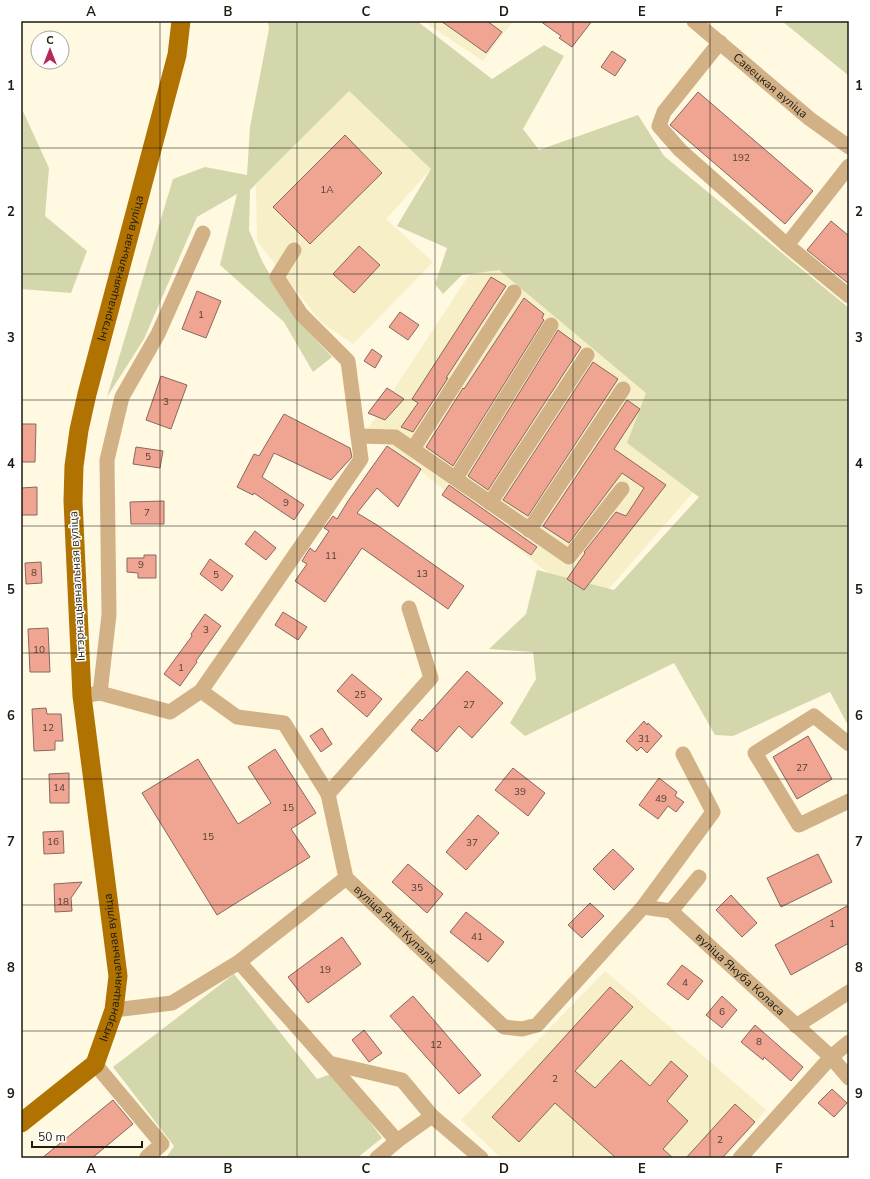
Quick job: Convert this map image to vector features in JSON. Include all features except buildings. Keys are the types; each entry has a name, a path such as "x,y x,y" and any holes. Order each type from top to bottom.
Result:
{"main road":[{"name":"Інтэрнацыянальная вуліца","path":"95,1064 114,1010 118,976 73,501 74,466 79,430 87,394 177,55 181,21"},
{"path":"21,1123 95,1064"}],"street":[{"name":"Савецкая вуліца","path":"694,21 810,119 849,147"},
{"path":"720,42 664,112 659,126 680,150 787,245 849,296"},
{"path":"787,245 849,166"},
{"path":"203,234 158,334 122,397 107,460 109,615 91,695 170,712 201,691 361,459 348,361 301,314 277,277 294,250"},
{"path":"413,449 514,292"},
{"path":"456,478 551,325"},
{"path":"490,503 587,355"},
{"path":"529,530 622,388"},
{"path":"358,436 395,437 569,557 622,489"},
{"path":"328,794 431,678 409,608"},
{"path":"201,691 237,717 284,723 328,794 346,878"},
{"path":"849,744 814,716 755,753 799,825 849,801"},
{"name":"вуліца Янкі Купалы","path":"114,1010 172,1003 239,962 346,878 504,1027 522,1029 537,1025 642,907 713,812 683,754"},
{"path":"642,907 671,911 699,877"},
{"name":"вуліца Якуба Коласа","path":"671,911 831,1057 849,1078"},
{"path":"239,962 397,1141"},
{"path":"796,1026 849,992"},
{"path":"740,1158 831,1057 849,1042"},
{"path":"95,1064 162,1144 147,1157 148,1158"},
{"path":"328,1064 402,1080 432,1116 481,1158"},
{"path":"377,1158 397,1141 432,1116"}],"shaded area":[{"path":"423,21 513,21 483,61"},
{"path":"349,91 431,169 386,219 433,262 353,344 321,322 257,241 256,185"},
{"path":"486,249 669,396 697,488 592,608 368,429"},
{"path":"605,971 766,1110 725,1158 501,1158 461,1120"}],"green space":[{"path":"268,21 417,21 492,79 544,45 564,56 523,129 539,150 638,115 664,156 849,308 849,727 830,692 733,736 715,735 674,663 525,736 510,723 536,679 533,652 489,649 526,614 537,570 614,590 699,497 627,443 646,393 499,270 462,275 443,294 435,284 447,248 397,226 431,169 349,91 250,190 249,230 262,261 294,316 332,357 313,372 284,322 220,265 237,194 197,217 144,339 107,397 173,179 205,167 247,175 250,127 269,29"},
{"path":"782,21 849,21 849,76"},
{"path":"21,107 49,168 45,216 87,251 71,293 21,289"},
{"path":"234,974 317,1079 334,1073 382,1138 357,1158 166,1158 174,1146 113,1067"}]}
